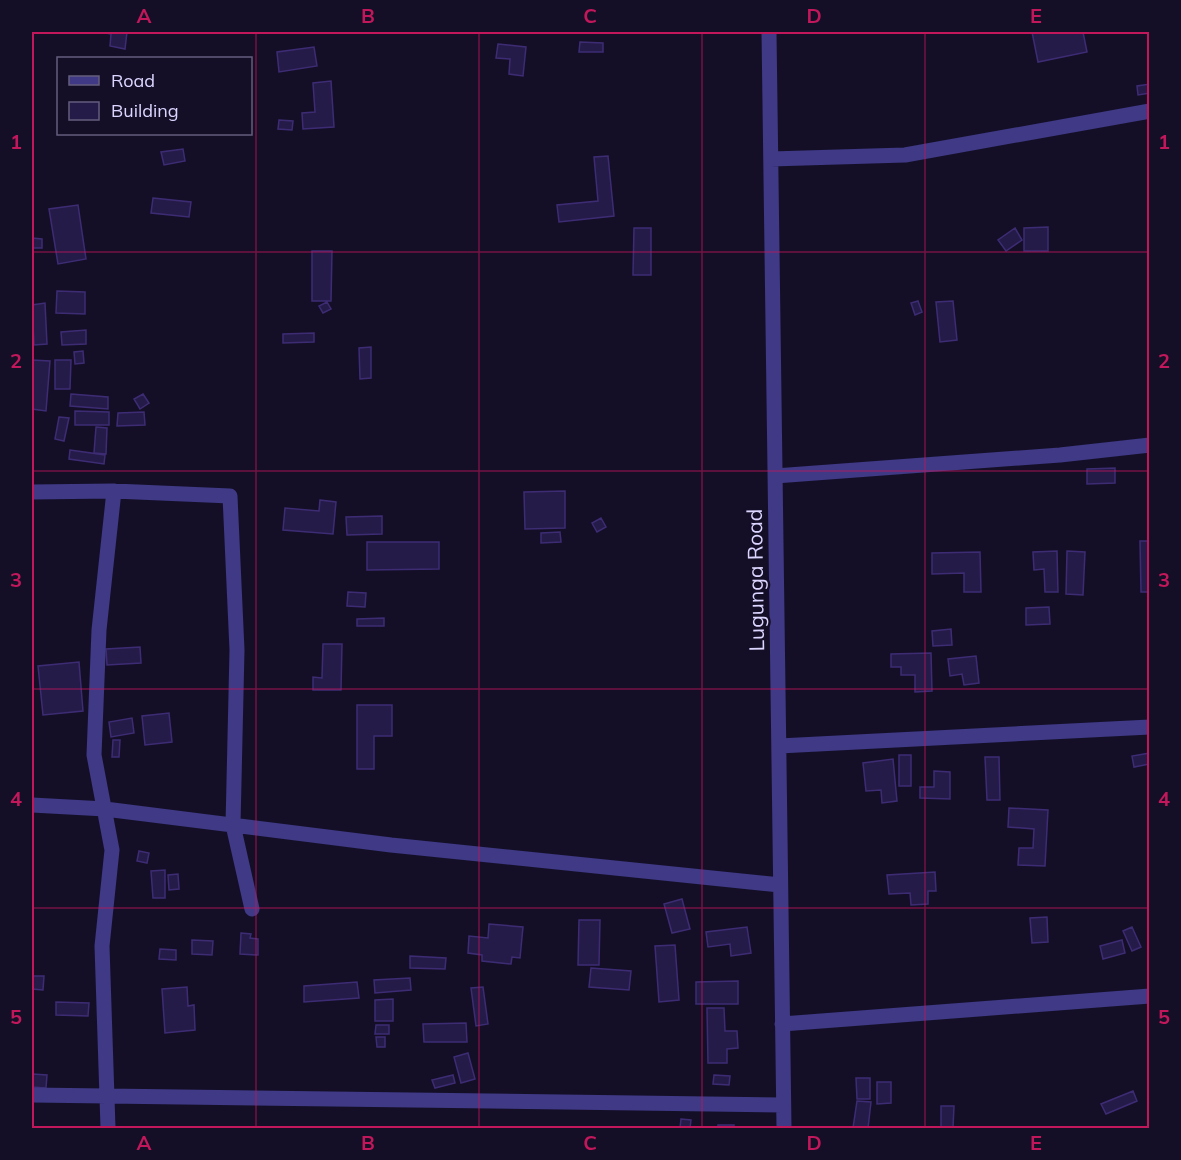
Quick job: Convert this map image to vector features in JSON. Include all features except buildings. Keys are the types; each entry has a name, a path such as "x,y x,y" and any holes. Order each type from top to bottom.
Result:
{"street":[{"name":"Lugunga Road","path":"769,32 784,1128"},
{"path":"771,159 904,155 1149,111"},
{"path":"775,476 1060,455 1149,445"},
{"path":"32,492 114,491 230,496 237,650 233,825 252,909"},
{"path":"108,1128 102,946 112,850 94,755 99,630 114,491"},
{"path":"778,746 1149,727"},
{"path":"32,805 105,809 391,845 780,885"},
{"path":"782,1024 1149,996"},
{"path":"32,1095 783,1105"}]}
